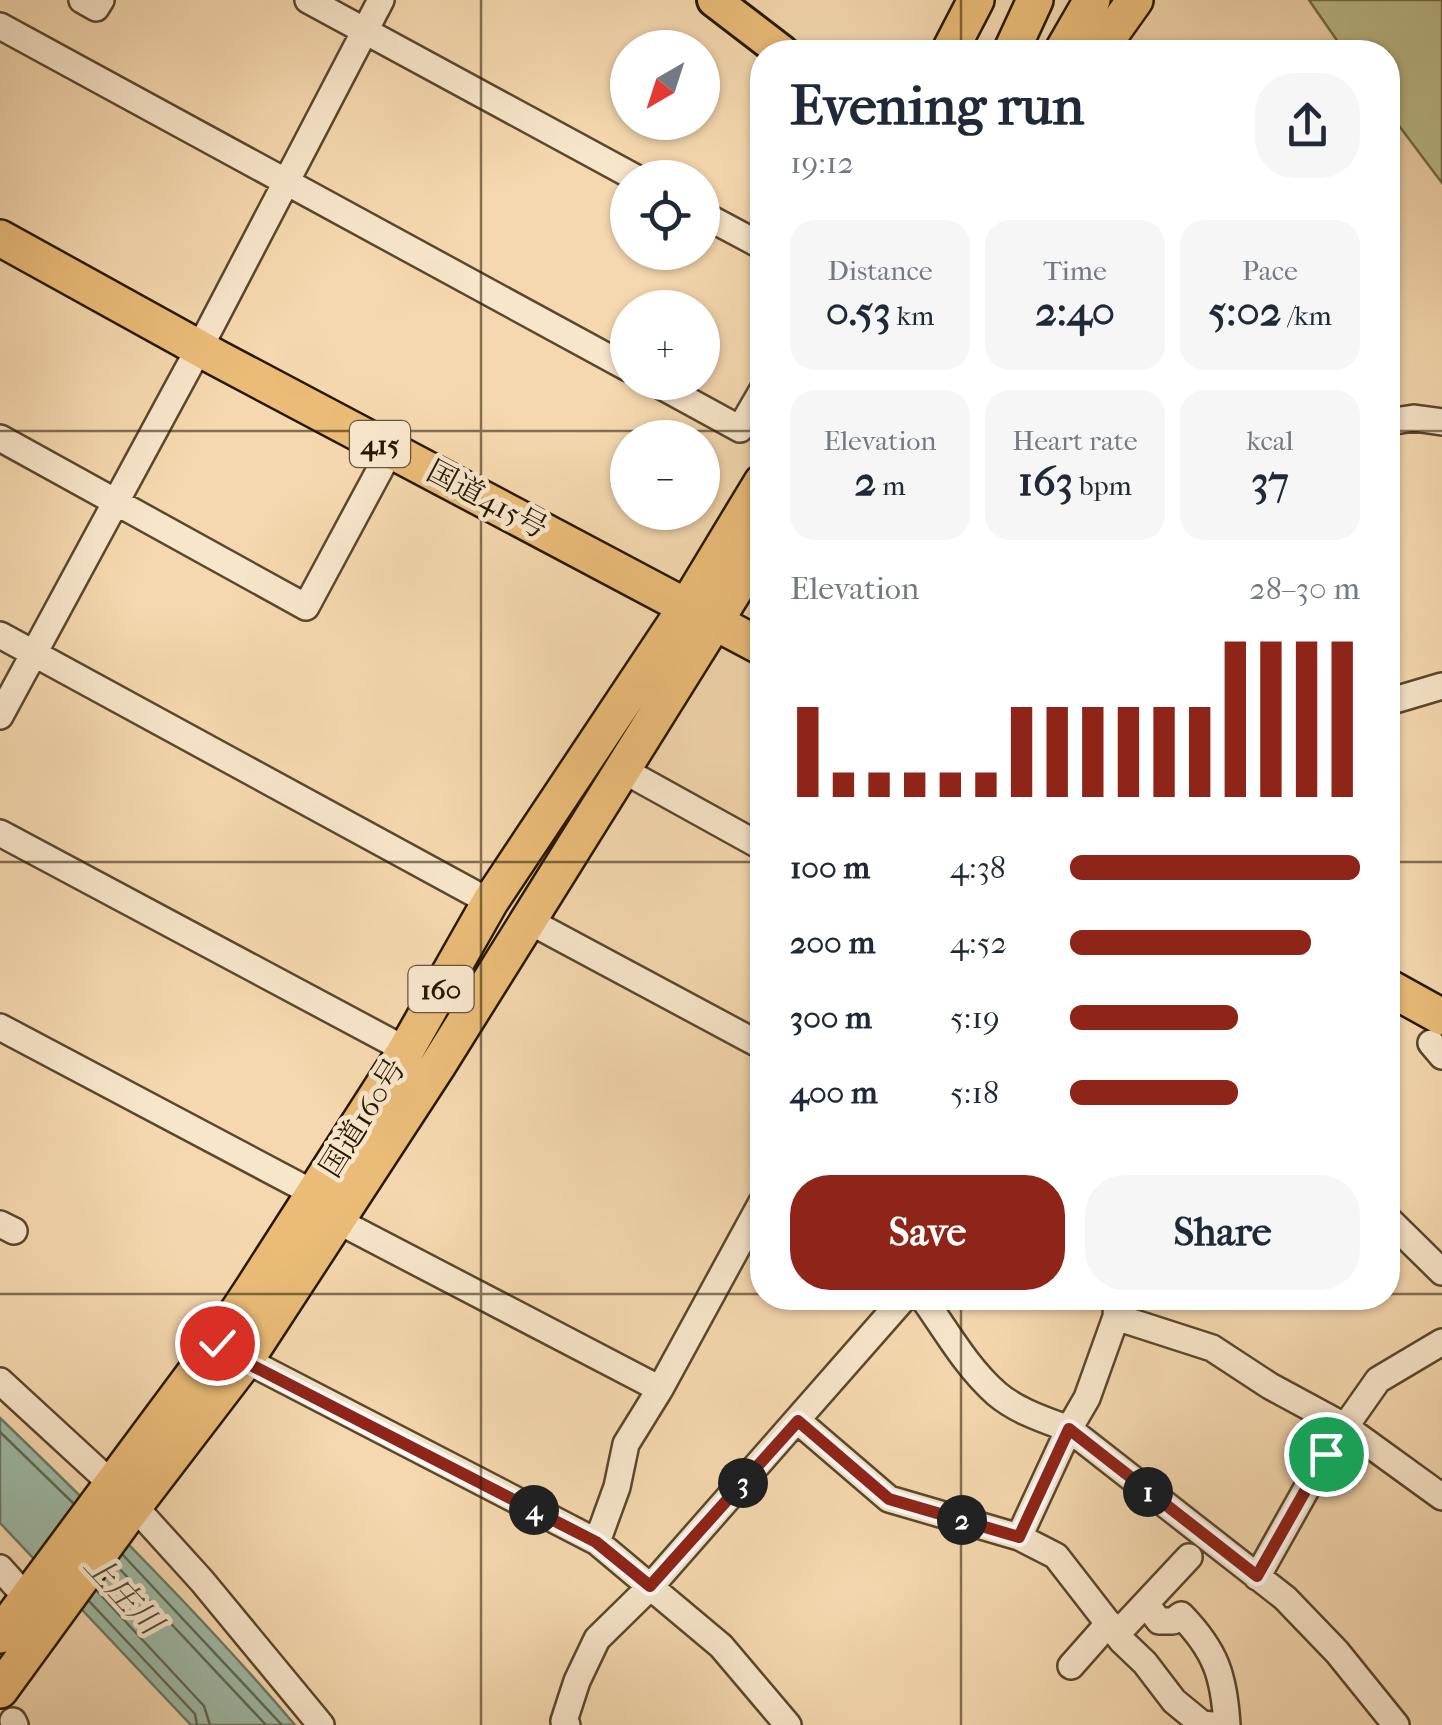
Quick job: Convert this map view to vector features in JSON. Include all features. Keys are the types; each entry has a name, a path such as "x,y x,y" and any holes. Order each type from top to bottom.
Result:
{"highway":[{"path":"956,40 976,0"},
{"path":"1017,40 1035,0"},
{"path":"1069,40 1092,0"},
{"path":"1107,40 1135,0"},
{"name":"国道415号","path":"0,238 750,641"},
{"name":"国道160号","path":"0,1634 41,1598 231,1352 325,1207 529,920 623,770 750,508"},
{"name":"国道160号","path":"325,1207 406,1050 490,902 701,614 750,559"},
{"path":"1400,1000 1438,1039"},
{"name":"国道160号","path":"9,1712 41,1598"}],"main road":[{"path":"714,0 766,40"}],"street":[{"path":"82,0 96,8 101,0"},
{"path":"308,0 610,164"},
{"path":"0,716 200,348 382,0"},
{"path":"0,26 610,358"},
{"path":"720,224 750,240"},
{"path":"686,400 740,430 750,412"},
{"path":"1400,420 1442,422"},
{"path":"0,438 306,607 390,449"},
{"path":"0,634 490,902"},
{"path":"1400,698 1442,686"},
{"path":"623,770 750,840"},
{"path":"0,833 406,1050"},
{"path":"529,920 750,1040"},
{"path":"0,1028 660,1389"},
{"path":"596,1542 617,1487 626,1444 750,1224"},
{"path":"1400,1232 1442,1272"},
{"path":"567,1725 567,1708 598,1639 650,1586 894,1310"},
{"path":"931,1310 997,1394 1029,1414 1069,1429 1284,1598 1338,1652 1396,1725"},
{"path":"1019,1537 1087,1398 1115,1310"},
{"path":"1123,1310 1212,1348 1270,1386 1344,1426 1442,1497"},
{"path":"1257,1576 1344,1426 1378,1380 1442,1342"},
{"path":"231,1352 596,1542 721,1646 788,1725"},
{"path":"0,1381 119,1493 202,1581 321,1725"},
{"path":"798,1421 889,1499 1019,1537 1056,1556 1187,1714 1202,1724 1212,1725"},
{"path":"1071,1666 1146,1604 1189,1556"},
{"path":"0,1568 41,1598"},
{"path":"1146,1604 1159,1621 1173,1621 1181,1615 1204,1638 1225,1690 1227,1725"}],"green space":[{"path":"1309,0 1442,0 1442,183 1400,127 1400,40 1337,40"}],"water":[{"name":"上庄川","path":"0,1418 151,1568 295,1725 191,1725 0,1523"}],"route":[{"path":"217,1343 245,1362 596,1542 650,1586 798,1421 889,1499 1019,1537 1069,1429 1257,1576 1326,1454"}]}
